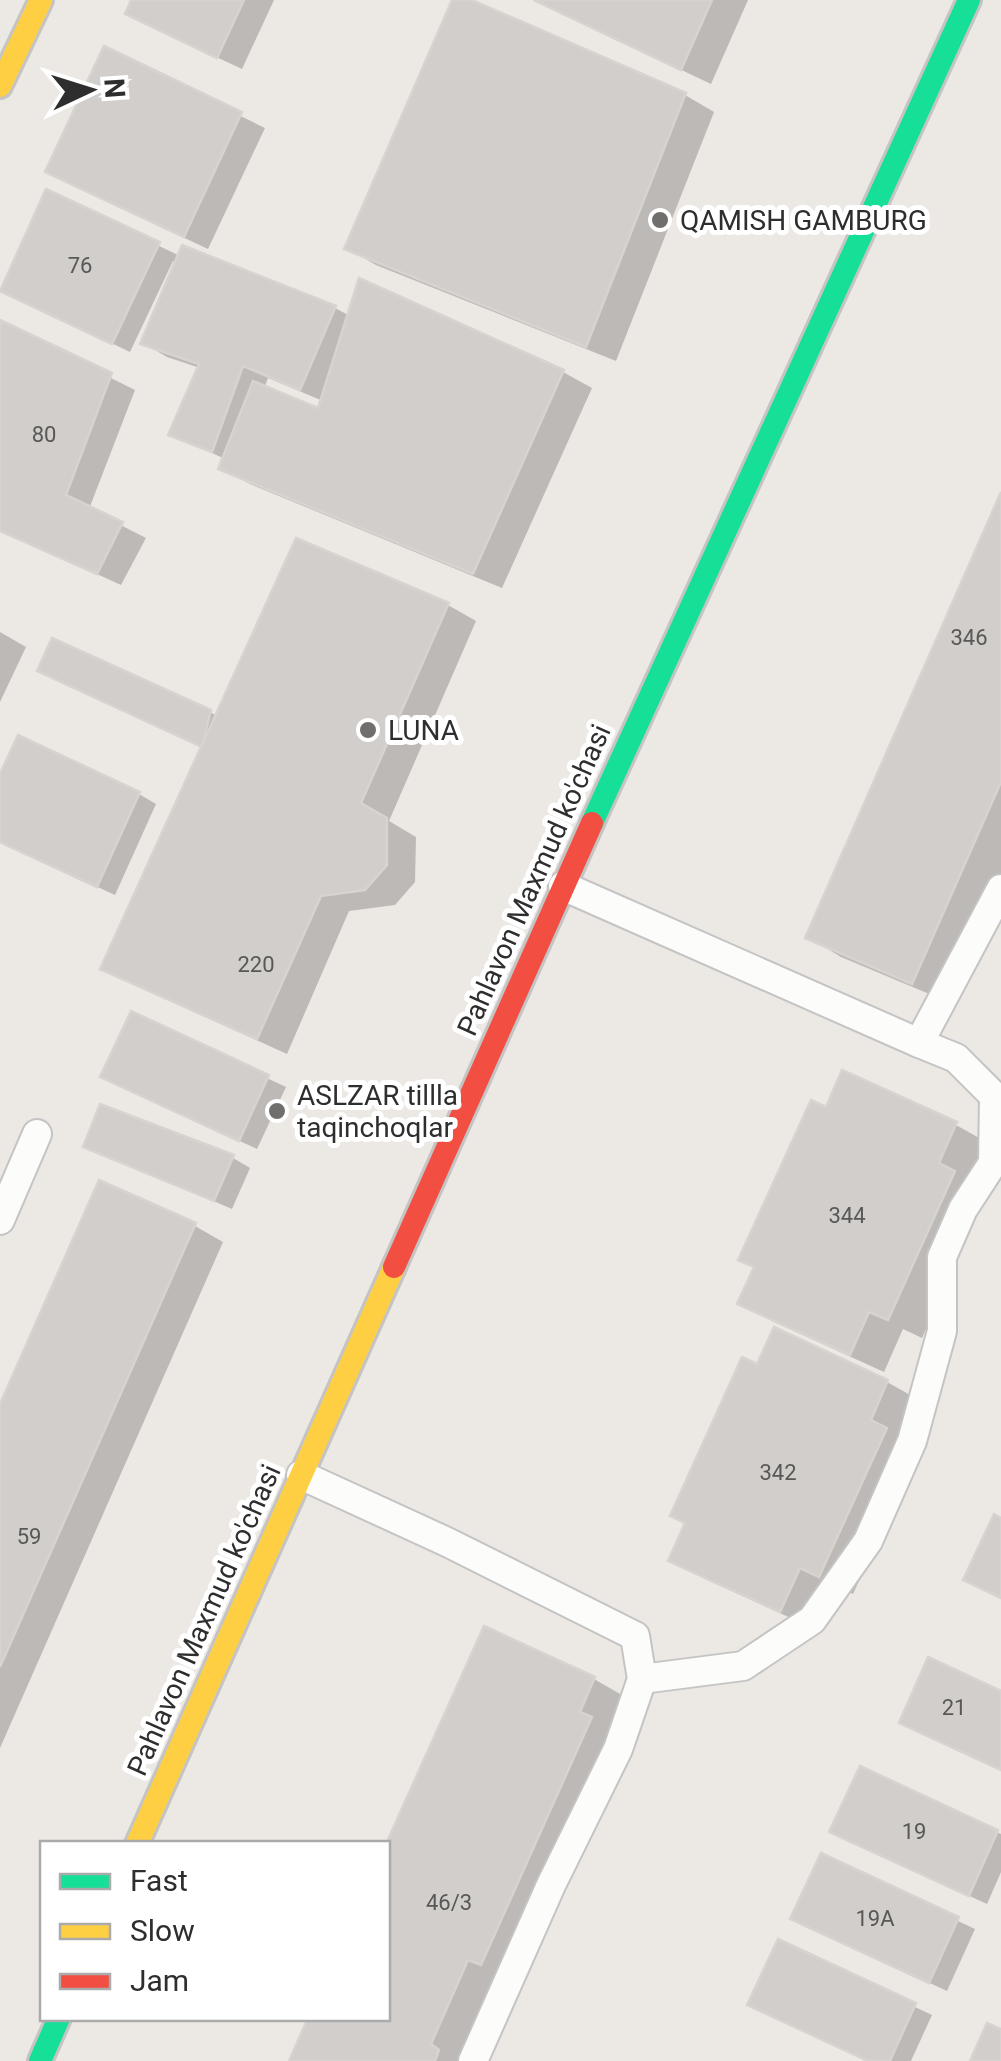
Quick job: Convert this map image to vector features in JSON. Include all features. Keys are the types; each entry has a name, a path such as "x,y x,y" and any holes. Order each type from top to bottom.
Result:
{"street":[{"path":"0,86 41,0"},
{"name":"Pahlavon Maxmud ko'chasi","path":"138,1841 564,886 969,0"},
{"path":"40,2061 58,2021"}],"lane":[{"path":"564,886 956,1058 994,1096 993,1163 962,1209 942,1257 942,1331 905,1458 868,1541 812,1620 743,1666 642,1678"},
{"path":"919,1043 1001,889"},
{"path":"0,1220 37,1134"},
{"path":"301,1475 636,1636 642,1678 618,1749 551,1885 474,2061"}],"building":[{"path":"131,0 244,0 217,58 125,14"},
{"path":"452,0 472,0 686,93 586,347 344,249"},
{"path":"534,0 712,0 681,70"},
{"path":"104,46 242,112 184,237 45,172"},
{"path":"46,189 160,242 112,344 0,291"},
{"path":"182,245 336,306 300,390 243,366 212,452 168,435 199,364 140,344"},
{"path":"359,278 564,370 473,574 218,469 253,381 318,408"},
{"path":"0,320 112,373 66,495 123,522 97,574 0,531"},
{"path":"1001,492 1001,782 912,984 805,938"},
{"path":"296,538 449,603 361,803 387,818 387,865 365,890 321,896 257,1039 100,969"},
{"path":"52,638 211,710 202,747 37,671"},
{"path":"18,735 140,792 97,887 0,842 0,774"},
{"path":"131,1011 269,1075 239,1141 100,1077"},
{"path":"842,1070 957,1122 939,1163 955,1171 888,1320 869,1312 850,1355 737,1304 754,1267 738,1260 811,1100 826,1107"},
{"path":"100,1104 234,1155 214,1201 83,1147"},
{"path":"99,1180 196,1223 0,1667 0,1404"},
{"path":"774,1327 888,1380 871,1420 887,1428 819,1577 800,1568 780,1612 668,1561 685,1523 670,1516 742,1357 757,1364"},
{"path":"994,1514 1001,1518 1001,1598 963,1580"},
{"path":"484,1626 595,1677 580,1712 592,1717 481,1965 468,1960 431,2044 439,2050 435,2061 289,2061 307,2021 390,2021 387,1841"},
{"path":"928,1657 1001,1691 1001,1770 899,1723"},
{"path":"860,1766 998,1830 969,1896 829,1832"},
{"path":"821,1853 959,1917 929,1983 790,1919"},
{"path":"778,1939 916,2003 890,2061 868,2061 747,2005"},
{"path":"987,2023 1001,2029 1001,2061 970,2061"}],"traffic: fast":[{"path":"592,823 969,0"},
{"path":"40,2061 58,2021"}],"traffic: slow":[{"path":"0,86 41,0"},
{"path":"138,1841 394,1267"}],"traffic: jam":[{"path":"394,1267 592,823"}],"place":[{"name":"QAMISH GAMBURG","path":"660,220"},
{"name":"LUNA","path":"368,730"},
{"name":"ASLZAR tillla taqinchoqlar","path":"277,1111"}]}
